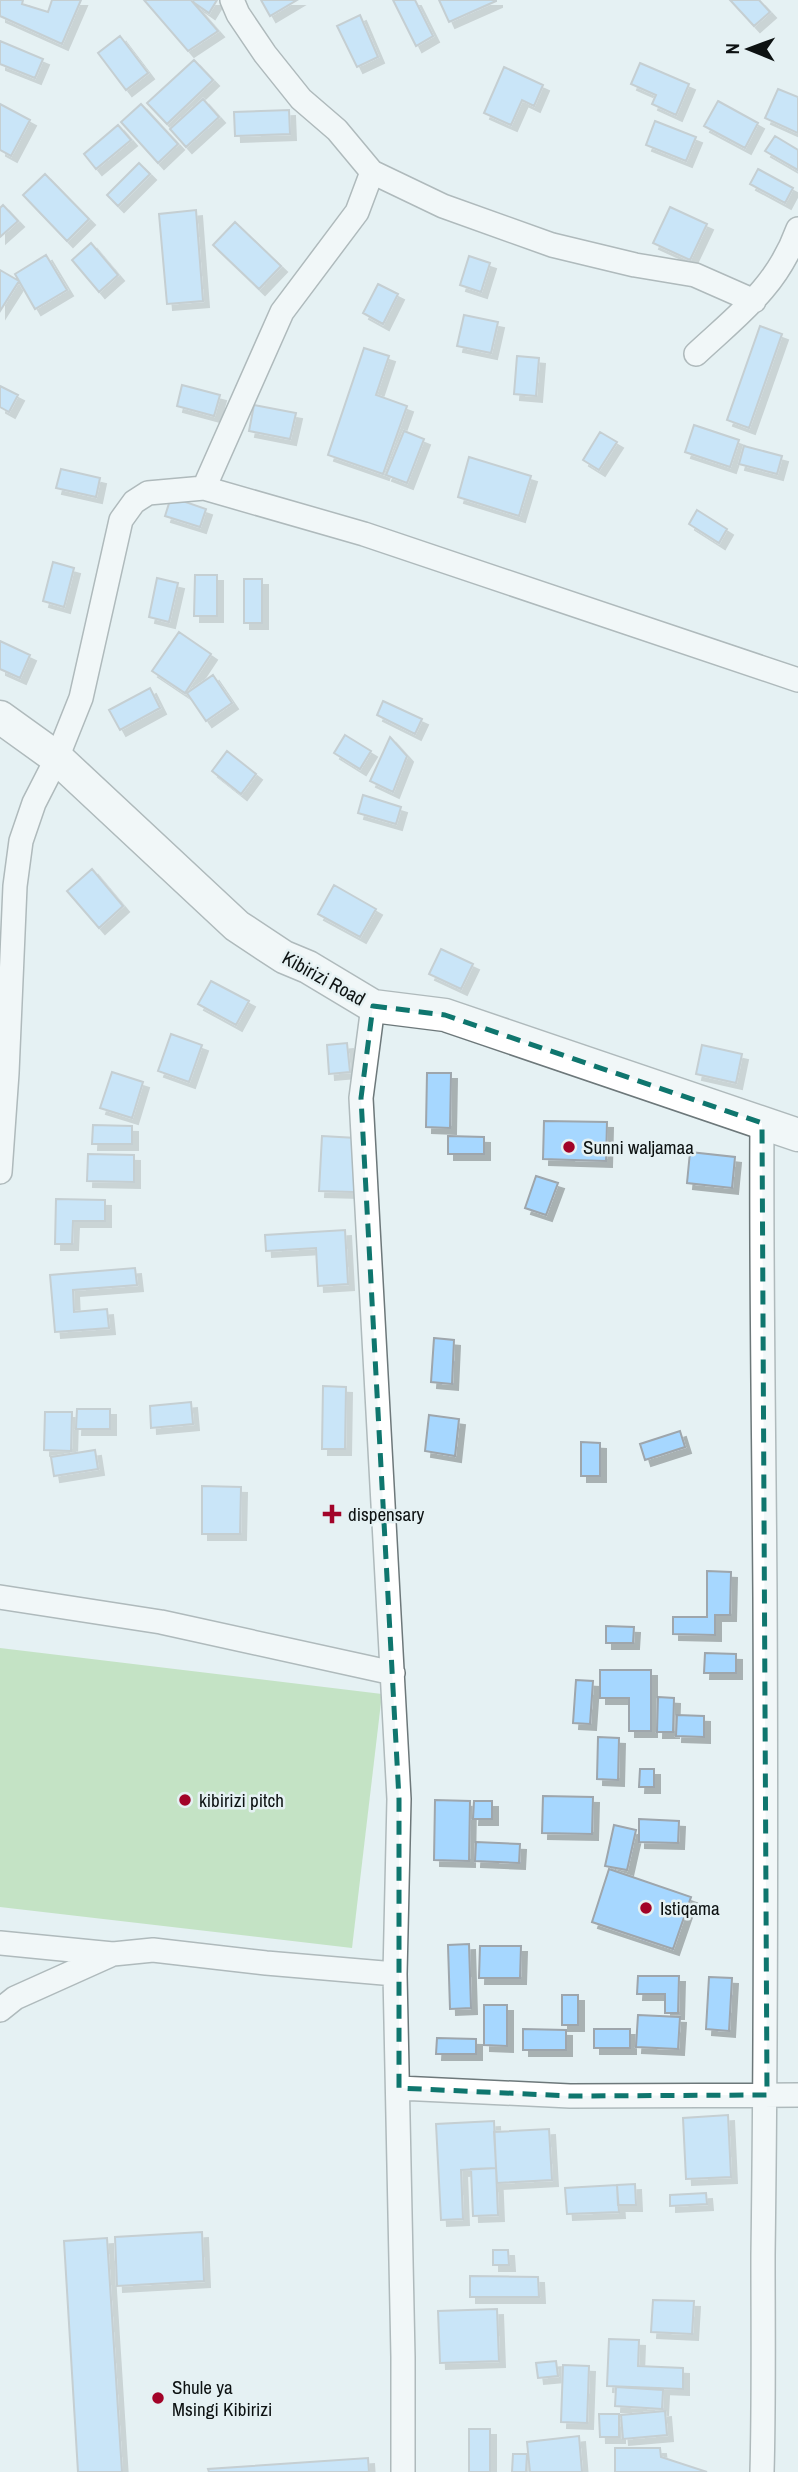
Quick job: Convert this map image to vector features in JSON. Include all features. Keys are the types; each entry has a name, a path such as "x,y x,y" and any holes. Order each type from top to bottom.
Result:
{"street":[{"path":"232,0 238,14 265,54 301,99 337,130 372,172 443,206 552,245 635,265 695,275 754,301"},
{"path":"204,488 282,312 357,212 372,172"},
{"path":"696,354 754,301 779,271 798,229"},
{"path":"0,1172 15,886 21,841 34,803 57,758 81,698 121,520 134,502 148,493 204,488 364,534 798,680"},
{"name":"Kibirizi Road","path":"0,717 57,758 237,926 284,957 308,967 373,1006 445,1015 798,1135"},
{"path":"373,1006 361,1098 399,1800 395,1974 404,2357 403,2472"},
{"path":"762,1122 764,1958 767,2095 762,2472"},
{"path":"0,1597 161,1622 393,1673"},
{"path":"0,1943 113,1954 153,1950 395,1974"},
{"path":"0,2010 15,1998 113,1954"},
{"path":"399,2088 570,2096 798,2095"}],"highlighted area":[{"path":"373,1006 445,1015 762,1123 767,2095 570,2096 399,2088 399,1799 361,1098"}],"green space":[{"name":"kibirizi pitch","path":"0,1648 382,1694 352,1948 0,1907"}],"building":[{"path":"0,0 23,0 22,4 48,12 52,0 81,0 62,44 0,16"},
{"path":"144,0 191,0 218,31 188,51"},
{"path":"217,0 209,13 193,2"},
{"path":"261,0 297,0 270,16"},
{"path":"393,0 415,0 433,36 416,46"},
{"path":"439,0 496,0 496,1 449,22"},
{"path":"730,0 759,0 770,12 754,26"},
{"path":"360,15 378,57 357,67 337,26"},
{"path":"120,36 148,73 126,90 98,53"},
{"path":"0,41 43,59 35,78 0,64"},
{"path":"194,60 213,80 167,124 147,103"},
{"path":"640,63 689,84 676,115 652,104 656,95 631,84"},
{"path":"504,67 543,85 534,106 522,100 511,125 484,113"},
{"path":"778,89 798,97 798,133 765,118"},
{"path":"203,99 219,117 186,147 170,129"},
{"path":"718,101 758,123 745,148 704,126"},
{"path":"0,104 30,120 11,156 0,150"},
{"path":"141,104 178,144 158,163 121,122"},
{"path":"289,110 290,134 235,136 234,112"},
{"path":"655,121 696,137 686,161 646,145"},
{"path":"118,125 131,140 96,169 84,154"},
{"path":"775,136 798,150 798,170 765,151"},
{"path":"139,163 150,174 118,206 107,195"},
{"path":"758,169 793,188 785,203 750,184"},
{"path":"45,174 89,219 67,241 23,195"},
{"path":"3,205 18,221 0,237 0,208"},
{"path":"670,207 707,224 690,260 653,243"},
{"path":"196,210 203,301 167,304 159,214"},
{"path":"235,222 281,266 259,289 213,245"},
{"path":"91,243 118,275 99,292 72,260"},
{"path":"46,255 67,290 35,309 15,274"},
{"path":"469,256 490,263 481,292 460,285"},
{"path":"0,270 19,281 0,311"},
{"path":"378,284 398,294 383,324 363,313"},
{"path":"464,315 498,322 491,353 457,346"},
{"path":"760,326 782,334 749,428 727,420"},
{"path":"364,348 389,356 376,395 407,406 383,474 328,455"},
{"path":"517,356 539,358 536,396 514,394"},
{"path":"182,385 220,395 214,416 177,406"},
{"path":"0,386 18,395 9,412 0,407"},
{"path":"254,405 296,413 290,439 249,431"},
{"path":"694,425 739,440 730,467 685,452"},
{"path":"404,431 424,439 407,483 386,475"},
{"path":"600,432 617,442 599,470 583,460"},
{"path":"744,446 782,456 777,474 739,464"},
{"path":"469,457 531,476 519,516 458,497"},
{"path":"61,469 100,478 96,497 56,488"},
{"path":"171,497 206,509 200,527 165,516"},
{"path":"697,510 727,529 719,543 689,524"},
{"path":"53,562 74,568 64,607 43,601"},
{"path":"195,575 217,575 217,616 194,616"},
{"path":"157,578 178,583 169,622 149,617"},
{"path":"244,579 262,579 262,623 244,623"},
{"path":"179,632 211,654 185,693 152,671"},
{"path":"0,641 30,655 20,678 0,669"},
{"path":"213,675 232,703 206,721 187,693"},
{"path":"150,688 160,708 120,730 109,710"},
{"path":"383,701 422,719 415,734 377,715"},
{"path":"345,735 371,751 360,769 334,753"},
{"path":"390,737 407,756 393,792 370,781"},
{"path":"227,751 256,774 241,794 212,771"},
{"path":"363,795 401,807 396,824 358,813"},
{"path":"92,869 123,906 99,928 67,891"},
{"path":"334,885 376,909 360,937 318,914"},
{"path":"441,949 473,964 461,989 429,974"},
{"path":"211,981 249,1001 236,1025 198,1004"},
{"path":"171,1034 202,1045 189,1082 158,1071"},
{"path":"347,1043 350,1072 329,1074 327,1045"},
{"path":"702,1045 742,1054 736,1083 696,1074"},
{"path":"112,1072 143,1082 132,1118 100,1108"},
{"path":"427,1073 451,1073 450,1128 426,1127"},
{"path":"544,1121 607,1122 606,1161 543,1159"},
{"path":"93,1125 132,1126 132,1144 92,1144"},
{"path":"322,1136 356,1138 354,1192 319,1191"},
{"path":"448,1136 484,1137 484,1154 448,1154"},
{"path":"690,1152 735,1157 732,1188 687,1183"},
{"path":"88,1154 134,1155 134,1182 87,1181"},
{"path":"536,1176 558,1183 546,1215 525,1208"},
{"path":"56,1199 105,1200 105,1221 73,1221 72,1244 55,1244"},
{"path":"345,1230 348,1284 318,1286 316,1248 266,1251 265,1235"},
{"path":"135,1268 137,1285 73,1290 74,1312 107,1309 109,1328 55,1332 50,1275"},
{"path":"434,1338 454,1340 452,1384 431,1382"},
{"path":"323,1386 346,1387 345,1449 322,1449"},
{"path":"191,1402 193,1424 151,1428 150,1406"},
{"path":"77,1409 110,1409 110,1429 76,1429"},
{"path":"45,1412 72,1412 71,1451 44,1450"},
{"path":"429,1415 459,1419 455,1456 425,1451"},
{"path":"680,1431 685,1447 645,1460 640,1444"},
{"path":"581,1442 600,1443 600,1476 581,1476"},
{"path":"95,1450 98,1469 54,1476 51,1457"},
{"path":"202,1486 241,1487 240,1534 202,1534"},
{"path":"707,1571 731,1572 730,1615 715,1615 715,1635 673,1634 673,1617 707,1617"},
{"path":"606,1626 634,1627 633,1643 606,1643"},
{"path":"705,1653 736,1654 736,1673 704,1673"},
{"path":"600,1670 651,1670 651,1731 629,1731 629,1698 600,1698"},
{"path":"576,1680 593,1681 590,1724 573,1723"},
{"path":"658,1697 674,1698 673,1732 657,1732"},
{"path":"677,1715 704,1716 704,1737 676,1736"},
{"path":"598,1737 619,1738 618,1780 597,1779"},
{"path":"640,1769 654,1769 654,1787 639,1787"},
{"path":"543,1796 593,1797 592,1834 542,1833"},
{"path":"435,1800 470,1801 469,1861 434,1860"},
{"path":"474,1801 492,1801 492,1819 473,1819"},
{"path":"639,1819 679,1821 678,1843 639,1842"},
{"path":"614,1825 636,1830 627,1870 605,1866"},
{"path":"476,1842 520,1844 519,1863 475,1861"},
{"path":"609,1869 691,1897 673,1949 592,1922"},
{"path":"469,1944 471,2008 450,2009 448,1945"},
{"path":"480,1946 521,1946 520,1978 479,1978"},
{"path":"638,1976 679,1976 678,2013 665,2013 665,1994 637,1994"},
{"path":"709,1977 732,1978 729,2031 706,2029"},
{"path":"562,1995 578,1995 578,2025 562,2025"},
{"path":"484,2005 507,2005 507,2046 484,2045"},
{"path":"638,2015 680,2017 678,2049 636,2047"},
{"path":"523,2029 566,2030 566,2050 523,2050"},
{"path":"594,2029 630,2029 630,2048 594,2048"},
{"path":"437,2038 476,2039 476,2054 436,2054"},
{"path":"728,2115 731,2177 686,2179 683,2118"},
{"path":"494,2121 496,2168 461,2170 463,2219 441,2220 436,2124"},
{"path":"549,2129 552,2180 497,2183 494,2132"},
{"path":"496,2168 498,2215 473,2216 471,2169"},
{"path":"635,2184 636,2205 618,2205 617,2185"},
{"path":"617,2185 619,2212 567,2214 565,2188"},
{"path":"706,2193 707,2204 670,2206 670,2195"},
{"path":"202,2232 204,2281 117,2286 115,2237"},
{"path":"107,2238 122,2472 78,2472 64,2241"},
{"path":"493,2250 508,2250 509,2265 493,2265"},
{"path":"470,2276 538,2277 539,2297 470,2297"},
{"path":"653,2300 694,2301 692,2334 651,2332"},
{"path":"497,2309 499,2361 440,2363 438,2311"},
{"path":"609,2339 639,2340 638,2366 683,2368 683,2389 607,2386"},
{"path":"556,2361 558,2376 538,2378 536,2363"},
{"path":"563,2365 589,2366 587,2423 561,2422"},
{"path":"616,2387 663,2390 662,2409 615,2406"},
{"path":"665,2411 667,2435 623,2439 621,2415"},
{"path":"599,2414 619,2414 619,2437 600,2437"},
{"path":"469,2429 490,2429 490,2472 469,2472"},
{"path":"579,2436 582,2472 530,2472 527,2442"},
{"path":"615,2448 660,2448 661,2457 707,2472 615,2472"},
{"path":"513,2454 527,2454 526,2472 512,2472"},
{"path":"368,2458 369,2472 209,2472 208,2469"}],"place":[{"name":"Sunni waljamaa","path":"569,1147"},
{"name":"dispensary","path":"332,1514"},
{"name":"kibirizi pitch","path":"185,1800"},
{"name":"Istiqama","path":"646,1908"},
{"name":"Shule ya Msingi Kibirizi","path":"158,2398"}]}
